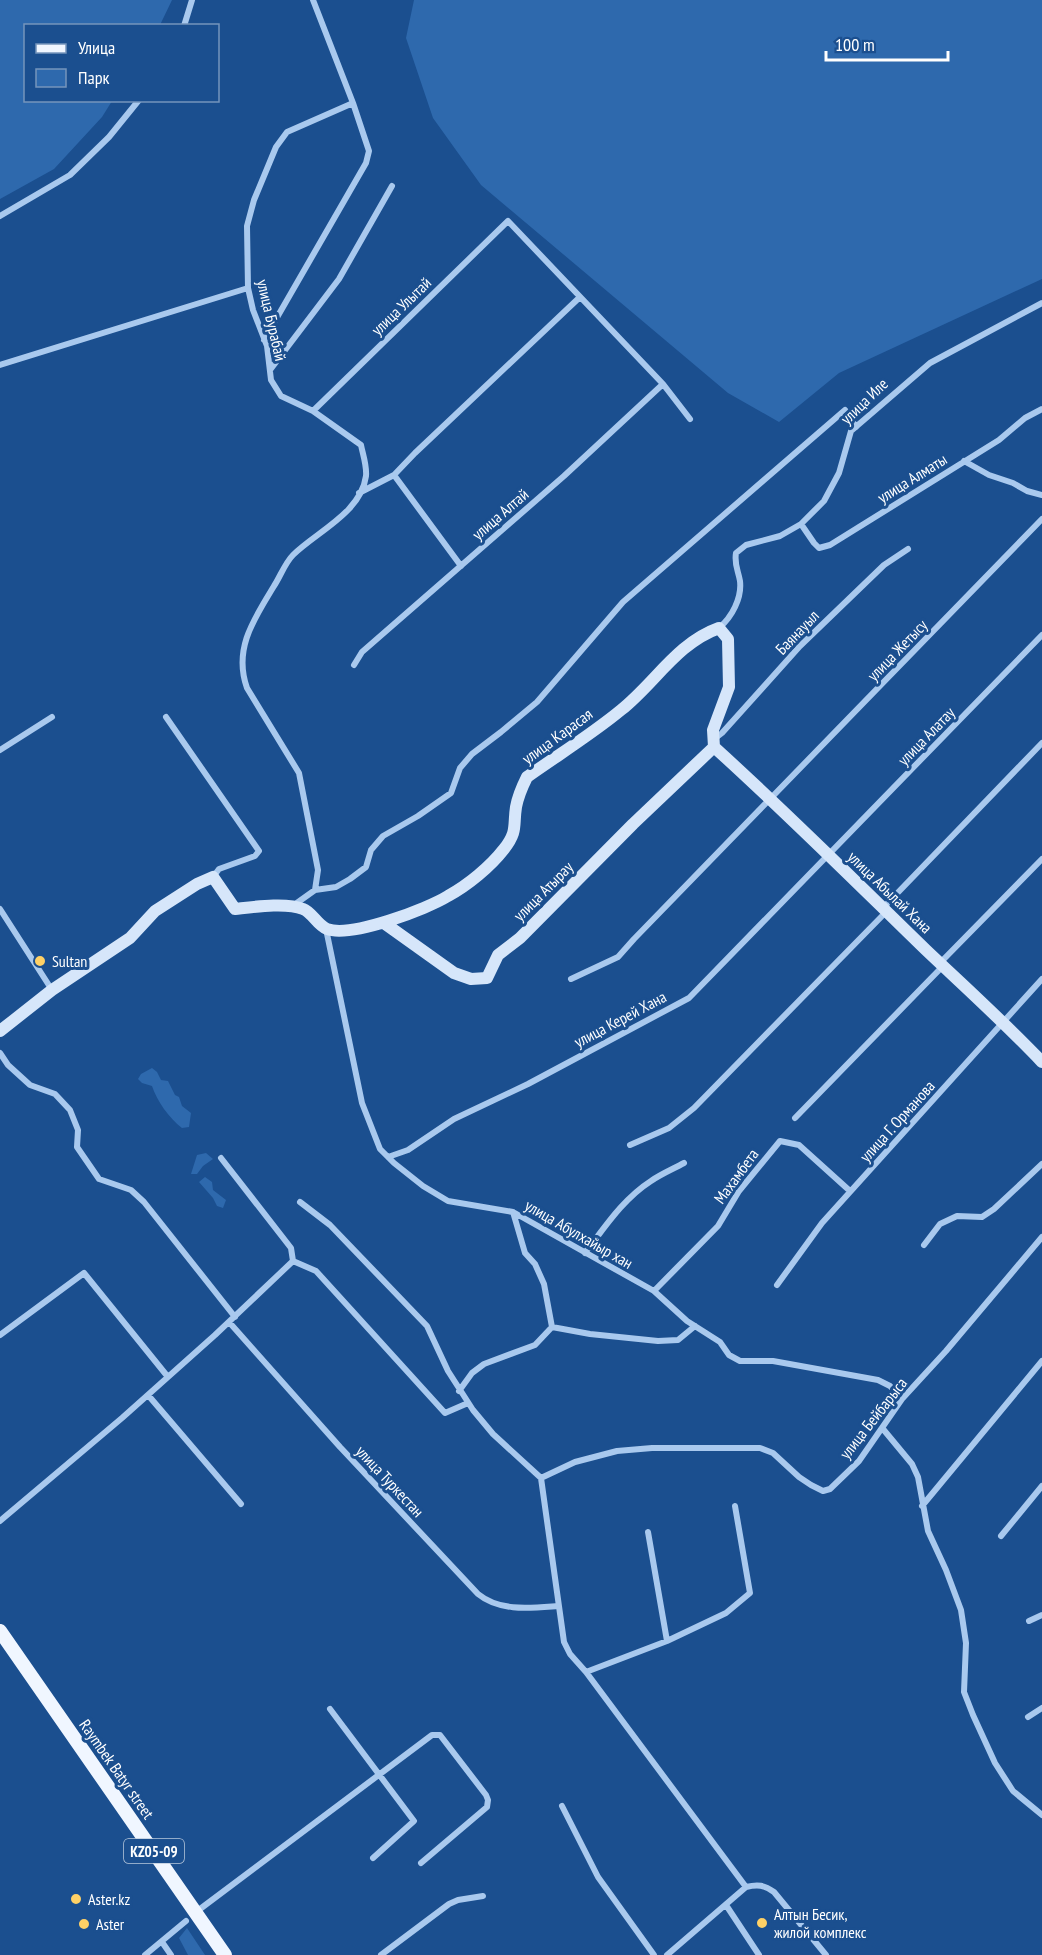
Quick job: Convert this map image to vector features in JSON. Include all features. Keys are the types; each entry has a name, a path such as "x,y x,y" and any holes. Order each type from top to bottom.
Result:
{"main road":[{"name":"Raymbek Batyr street","path":"0,1631 191,1917 225,1955"}],"street":[{"path":"185,24 192,0"},
{"path":"264,340 366,163 369,150 313,0"},
{"path":"0,216 70,175 109,137 137,102"},
{"name":"улица Бурабай","path":"353,103 287,132 276,147 254,200 247,226 248,288 253,310 267,346 271,380 281,396 313,411 361,445 366,465 366,478 359,493"},
{"path":"270,370 339,279 392,186"},
{"name":"улица Улытай","path":"313,411 508,221 580,297"},
{"path":"0,365 248,288"},
{"path":"315,890 318,870 299,773 247,688 242,672 243,647 254,619 292,556 329,528 354,502 359,493 394,475 580,297 663,384 690,419"},
{"name":"улица Иле","path":"719,628 729,620 738,600 740,582 734,564 736,553 746,545 780,536 801,524 824,501 839,474 851,431 930,363 1042,303"},
{"name":"улица Алтай","path":"354,665 362,652 564,476 663,384"},
{"name":"улица Алматы","path":"801,524 819,548 830,545 999,440 1025,418 1042,409"},
{"path":"293,906 315,890 336,887 350,879 366,867 371,850 382,836 418,816 451,793 460,768 472,754 537,702 623,602 844,410 856,427"},
{"path":"964,461 988,475 1042,495"},
{"path":"394,475 461,566"},
{"name":"улица Жетысу","path":"571,980 618,957 1042,519"},
{"name":"Баянауыл","path":"713,744 809,638 884,565 908,549"},
{"path":"713,744 714,730 729,687 728,639 719,628"},
{"name":"улица Карасая","path":"326,929 347,930 384,923 448,897 478,875 504,849 516,828 516,808 520,791 527,777 622,709 664,665 703,634 719,628"},
{"name":"улица Алатау","path":"829,855 1042,635"},
{"path":"0,750 52,717"},
{"path":"0,1031 52,990 130,938 155,911 197,884 213,877 219,869 255,856 259,851 166,717"},
{"path":"630,1145 669,1128 694,1108 1042,743"},
{"name":"улица Абылай Хана","path":"713,744 941,964 1004,1021 1042,1062"},
{"name":"улица Атырау","path":"384,923 454,973 471,980 487,978 498,955 520,938 713,744"},
{"name":"улица Керей Хана","path":"388,1157 408,1150 454,1119 528,1084 689,998 829,855"},
{"path":"795,1118 1042,859"},
{"path":"213,877 235,909 293,906 305,909 326,929"},
{"path":"0,909 52,990"},
{"name":"улица Абулхайыр хан","path":"326,929 362,1103 380,1149 423,1186 448,1201 513,1212 654,1291 695,1326 720,1342 729,1355 740,1361 773,1361 878,1380 890,1386 902,1399"},
{"name":"улица Г. Орманова","path":"777,1285 822,1223 1042,979"},
{"path":"0,1053 8,1065 30,1085 55,1094 70,1110 78,1130 77,1147 99,1179 130,1190 144,1202 235,1317"},
{"name":"Махамбета","path":"654,1291 718,1226 739,1191 780,1141 799,1145 850,1191"},
{"path":"221,1158 291,1248 293,1261"},
{"path":"585,1253 613,1215 631,1197 650,1181 684,1163"},
{"path":"924,1245 940,1224 957,1216 981,1217 994,1209 1042,1164"},
{"path":"300,1202 330,1225 427,1326 448,1371 468,1404 493,1434 541,1478 558,1606 564,1642 570,1654 586,1672 746,1887"},
{"path":"513,1212 525,1252 535,1264 544,1284 552,1327"},
{"name":"улица Бейбарыса","path":"541,1478 575,1462 617,1451 652,1448 760,1448 773,1453 799,1477 823,1491 830,1489 859,1461 902,1399 946,1351 1042,1237"},
{"path":"0,1521 148,1395 293,1261"},
{"path":"293,1261 316,1271 445,1413 468,1404"},
{"path":"0,1335 84,1273 168,1377"},
{"name":"улица Туркестан","path":"229,1322 340,1447 487,1602 522,1608 558,1606"},
{"path":"552,1327 590,1334 658,1341 678,1340 695,1326"},
{"path":"459,1391 472,1372 484,1364 535,1344 552,1327"},
{"path":"922,1506 1042,1361"},
{"path":"148,1395 241,1504"},
{"path":"883,1429 912,1464 918,1477 928,1531 961,1610 966,1643 964,1692 973,1715 995,1763 1013,1791 1042,1815"},
{"path":"1001,1536 1042,1486"},
{"path":"586,1672 667,1641 726,1613 750,1593 735,1506"},
{"path":"648,1532 667,1641"},
{"path":"1029,1621 1042,1615"},
{"path":"1028,1717 1042,1708"},
{"path":"330,1709 414,1821 373,1857"},
{"path":"145,1955 191,1917 432,1735 437,1734 488,1800 487,1807 421,1863"},
{"path":"562,1806 598,1877 654,1955"},
{"path":"668,1955 746,1887 765,1885 774,1892 826,1955"},
{"path":"381,1955 449,1904 458,1900 483,1896"},
{"path":"726,1905 759,1955"},
{"path":"162,1942 171,1955"}],"green space":[{"path":"0,0 172,0 160,24 24,24 24,102 111,102 102,117 54,169 0,199"},
{"path":"414,0 1042,0 1042,279 839,373 779,422 728,393 481,185 433,118 406,38"},
{"path":"152,1068 161,1080 168,1081 182,1106 191,1113 189,1127 182,1128 177,1124 160,1103 152,1086 138,1079 141,1074"},
{"path":"206,1153 213,1159 197,1174 191,1174 197,1155"},
{"path":"205,1177 212,1182 213,1190 226,1200 223,1208 217,1206 199,1182"},
{"path":"187,1928 205,1955 188,1955 179,1938"}],"place":[{"name":"Sultan","path":"40,961"},
{"name":"Aster.kz","path":"76,1899"},
{"name":"Алтын Бесик, жилой комплекс","path":"762,1923"},
{"name":"Aster","path":"84,1924"}]}
